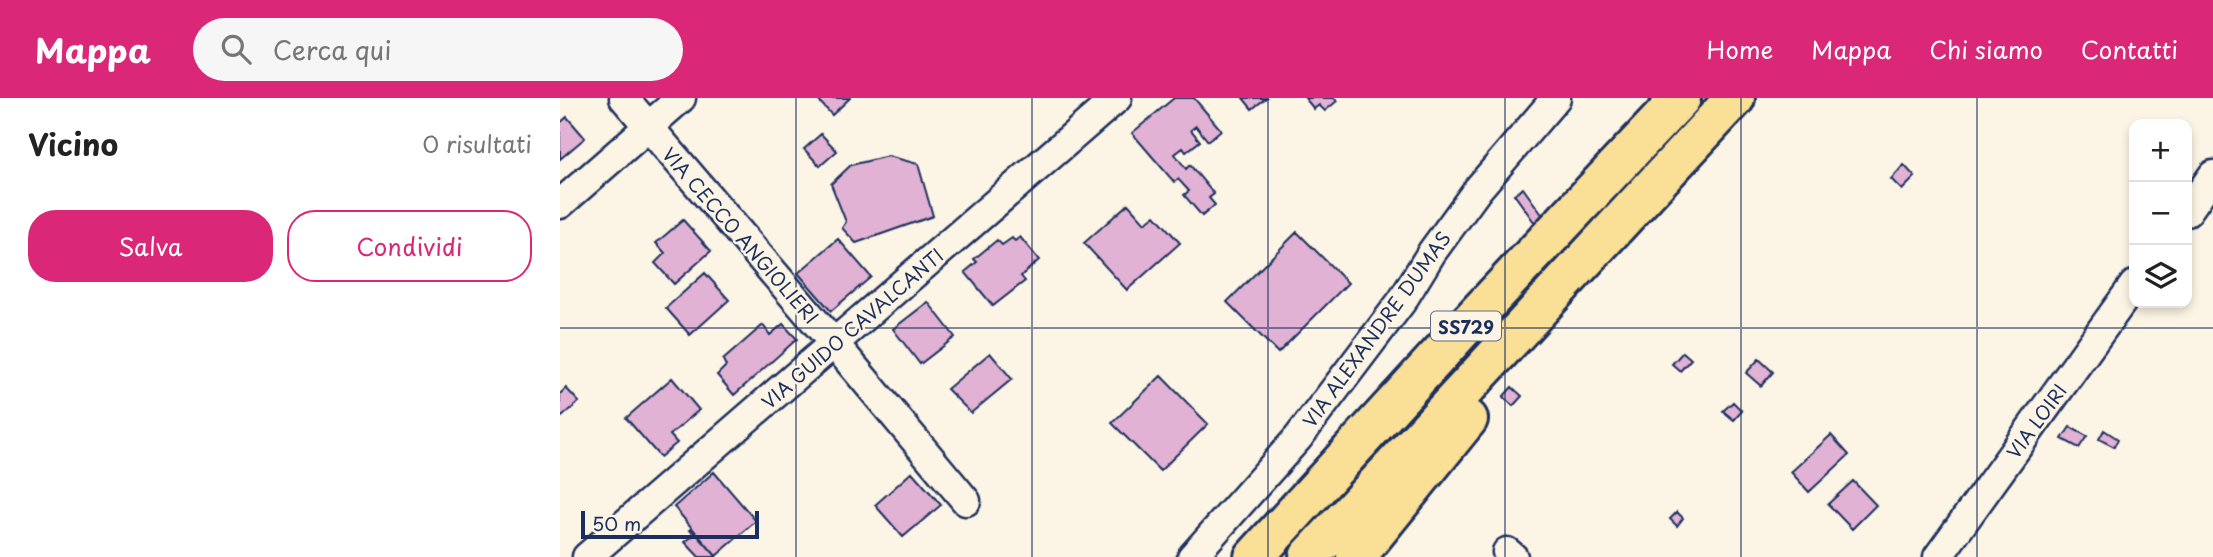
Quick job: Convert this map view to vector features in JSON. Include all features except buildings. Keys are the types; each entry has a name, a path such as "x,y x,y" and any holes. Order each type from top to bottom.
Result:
{"highway":[{"name":"SS729","path":"1254,557 1681,98"},
{"name":"SS729","path":"1309,557 1735,98"},
{"path":"1356,557 1634,209"}],"street":[{"name":"VIA CECCO ANGIOLIERI","path":"624,98 966,501"},
{"path":"560,204 681,98"},
{"name":"VIA GUIDO CAVALCANTI","path":"587,557 1117,98"},
{"name":"VIA ALEXANDRE DUMAS","path":"1192,557 1298,438 1402,301 1432,252 1478,189 1556,98"},
{"path":"2192,205 2213,175"},
{"name":"VIA LOIRI","path":"1938,557 2129,292"}]}
